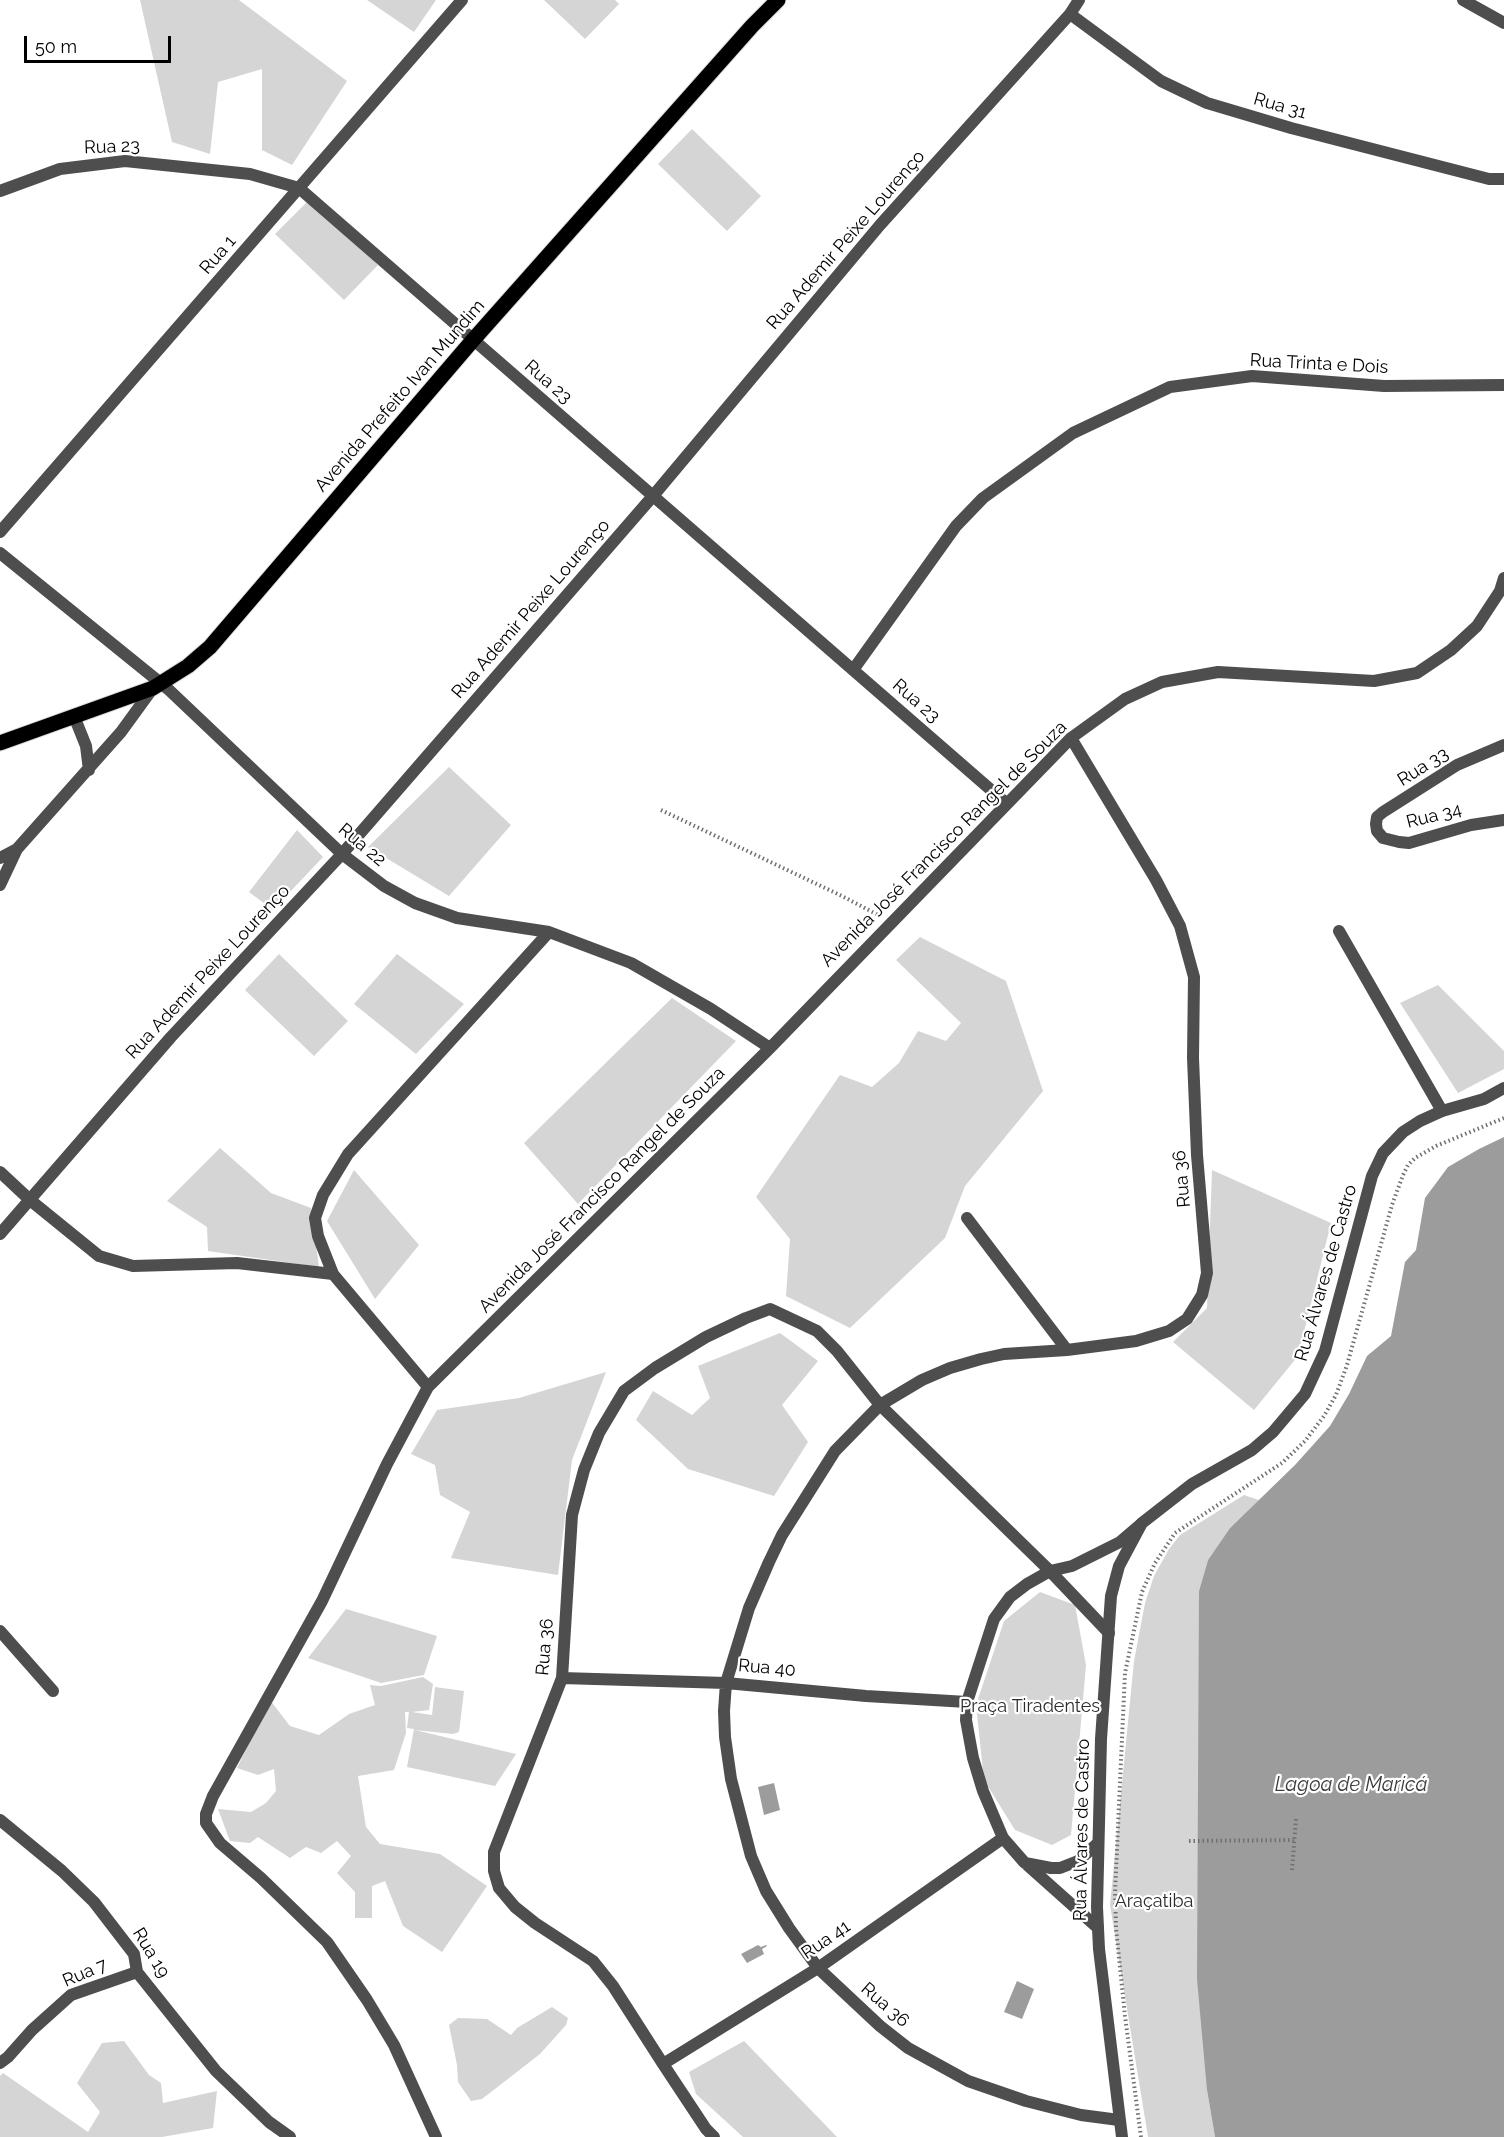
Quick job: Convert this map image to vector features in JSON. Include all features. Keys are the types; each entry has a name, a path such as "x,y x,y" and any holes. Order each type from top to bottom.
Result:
{"main road":[{"name":"Avenida Prefeito Ivan Mundim","path":"0,743 157,686 188,666 210,647 473,340 778,0"}],"street":[{"name":"Rua 1","path":"0,532 462,0"},
{"name":"Rua Ademir Peixe Lourenço","path":"0,1234 171,1037 342,854 653,496 880,225 1070,14 1079,0"},
{"path":"1463,0 1504,23"},
{"name":"Rua 31","path":"1070,14 1161,81 1207,104 1489,179 1504,179"},
{"name":"Rua 23","path":"0,191 60,168 125,161 250,174 299,188 1006,803"},
{"name":"Rua Trinta e Dois","path":"853,670 956,526 983,498 1073,433 1170,387 1252,376 1383,386 1504,385"},
{"name":"Rua 22","path":"0,552 157,686 342,854 384,886 416,903 457,918 549,932 632,963 711,1009 770,1048"},
{"name":"Avenida José Francisco Rangel de Souza","path":"436,2137 393,2045 367,2000 327,1942 261,1878 220,1843 206,1823 206,1814 213,1796 322,1600 387,1464 428,1387 770,1048 1071,738 1125,699 1162,682 1218,672 1374,681 1417,673 1451,650 1477,626 1500,591 1504,578"},
{"path":"0,885 17,849 89,770 157,686"},
{"path":"74,716 86,746 89,770"},
{"name":"Rua 36","path":"1071,738 1156,880 1180,926 1194,977 1193,1059 1197,1155 1207,1273 1202,1295 1187,1319 1169,1331 1136,1341 1067,1350 1004,1354 981,1359 950,1368 922,1380 880,1405 835,1451 782,1535 749,1608 726,1683 724,1737 731,1779 751,1856 766,1891 818,1968 880,2026 908,2048 968,2081 1026,2101 1081,2115 1119,2120"},
{"name":"Rua 33","path":"1377,831 1377,817 1383,812 1457,765 1504,745"},
{"name":"Rua 34","path":"1377,831 1383,838 1390,841 1409,843 1472,825 1504,820"},
{"path":"0,858 17,849"},
{"path":"1339,931 1442,1110"},
{"path":"428,1387 333,1274 318,1236 315,1218 323,1195 348,1154 549,932"},
{"name":"Rua Álvares de Castro","path":"1122,2137 1098,1928 1097,1844 1101,1738 1111,1596 1119,1566 1142,1523 1192,1484 1252,1450 1273,1432 1305,1394 1325,1351 1377,1164 1383,1153 1403,1132 1442,1110 1484,1099 1504,1088"},
{"path":"0,1172 30,1200 99,1256 133,1266 237,1263 333,1274"},
{"path":"967,1218 1067,1350"},
{"name":"Rua 36","path":"714,2137 706,2129 613,1986 593,1961 515,1907 499,1888 494,1871 494,1852 562,1678 572,1515 584,1470 599,1433 624,1391 656,1368 706,1338 746,1318 770,1310 817,1331 837,1351 880,1405 1050,1571 1109,1633"},
{"path":"1098,1928 1024,1863 1004,1838 982,1791 973,1758 966,1720 967,1702 993,1619 1010,1598 1027,1584 1050,1571 1072,1566 1120,1542 1142,1523"},
{"path":"0,1631 53,1691"},
{"name":"Rua 40","path":"562,1678 726,1683 866,1696 967,1702"},
{"name":"Rua 19","path":"0,1820 62,1871 94,1902 134,1954 137,1972 216,2071 269,2122 290,2137"},
{"name":"Rua 41","path":"663,2064 818,1968 1004,1838"},
{"path":"1024,1863 1060,1868 1078,1861 1097,1844"},
{"name":"Rua 7","path":"0,2063 71,1995 137,1972"}],"path":[{"path":"662,810 842,896 891,922"},
{"path":"1141,2137 1125,2016 1116,1928 1115,1893 1125,1673 1142,1592 1155,1563 1175,1533 1281,1463 1305,1441 1324,1416 1336,1395 1347,1365 1392,1205 1408,1165 1415,1158 1436,1146 1504,1118"},
{"path":"1292,1870 1296,1819"},
{"path":"1189,1841 1294,1840"}],"green space":[{"path":"140,0 239,0 347,81 292,165 262,150 262,69 218,82 210,154 172,142"},
{"path":"367,0 436,0 414,32"},
{"path":"544,0 615,0 619,4 585,39"},
{"path":"692,129 761,196 727,231 658,164"},
{"path":"310,199 378,265 344,300 275,234"},
{"path":"449,767 511,825 449,896 368,847"},
{"path":"297,830 323,857 273,910 249,892"},
{"path":"920,937 1006,981 1043,1091 965,1186 945,1238 850,1328 786,1296 790,1239 756,1197 840,1075 872,1087 899,1063 918,1031 946,1041 961,1023 896,960"},
{"path":"279,954 348,1021 314,1056 245,990"},
{"path":"397,954 464,1004 416,1054 354,1004"},
{"path":"1438,985 1504,1051 1504,1069 1458,1093 1400,1003"},
{"path":"672,998 736,1041 578,1204 524,1143"},
{"path":"220,1148 271,1193 311,1208 319,1267 208,1251 207,1227 167,1201"},
{"path":"354,1170 419,1245 375,1299 327,1221"},
{"path":"1212,1170 1331,1223 1298,1356 1254,1410 1173,1342 1207,1308"},
{"path":"780,1333 818,1361 782,1405 808,1442 774,1496 688,1469 636,1420 653,1391 692,1415 710,1398 698,1366"},
{"path":"606,1372 572,1460 558,1575 451,1558 470,1512 440,1495 435,1465 411,1454 437,1410 519,1398"},
{"name":"Araçatiba","path":"1244,1495 1259,1500 1230,1528 1208,1560 1199,1591 1207,2090 1215,2137 1148,2137 1110,1905 1134,1661 1145,1603 1154,1576 1169,1549 1180,1535"},
{"name":"Praça Tiradentes","path":"1040,1592 1075,1605 1086,1665 1071,1835 1052,1845 1015,1830 984,1780 976,1705 1004,1621"},
{"path":"346,1609 437,1636 424,1675 381,1683 308,1658"},
{"path":"423,1677 433,1684 429,1710 412,1712 432,1715 435,1687 464,1691 459,1732 453,1734 415,1730 516,1754 495,1786 407,1767 414,1729 407,1728 409,1712 405,1712 406,1733 394,1770 358,1776 366,1827 380,1844 440,1854 487,1886 442,1952 403,1926 385,1881 372,1886 372,1918 355,1918 355,1892 337,1873 351,1856 337,1841 321,1853 306,1847 290,1858 258,1837 250,1843 230,1841 218,1809 251,1812 266,1803 276,1791 274,1769 258,1775 237,1768 270,1700 290,1726 319,1735 349,1714 375,1705 370,1685 381,1686"},
{"path":"552,2007 568,2018 566,2025 540,2054 482,2099 471,2101 458,2082 449,2025 458,2018 487,2019 511,2035 517,2028"},
{"path":"124,2041 149,2075 161,2083 163,2103 217,2091 213,2128 162,2137 0,2137 0,2076 3,2073 88,2132 100,2112 77,2083 102,2043"},
{"path":"744,2041 837,2137 743,2137 696,2094 689,2072"}],"water":[{"name":"Lagoa de Maricá","path":"1504,1137 1504,2137 1215,2137 1207,2090 1197,1979 1199,1591 1208,1560 1230,1528 1295,1465 1330,1426 1349,1394 1367,1356 1391,1336 1405,1262 1416,1250 1425,1198 1448,1167"},
{"path":"774,1783 780,1810 764,1815 758,1787"},
{"path":"758,1945 767,1946 762,1949 764,1954 747,1963 741,1954"},
{"path":"1017,1981 1034,1989 1022,2019 1004,2012"}]}
